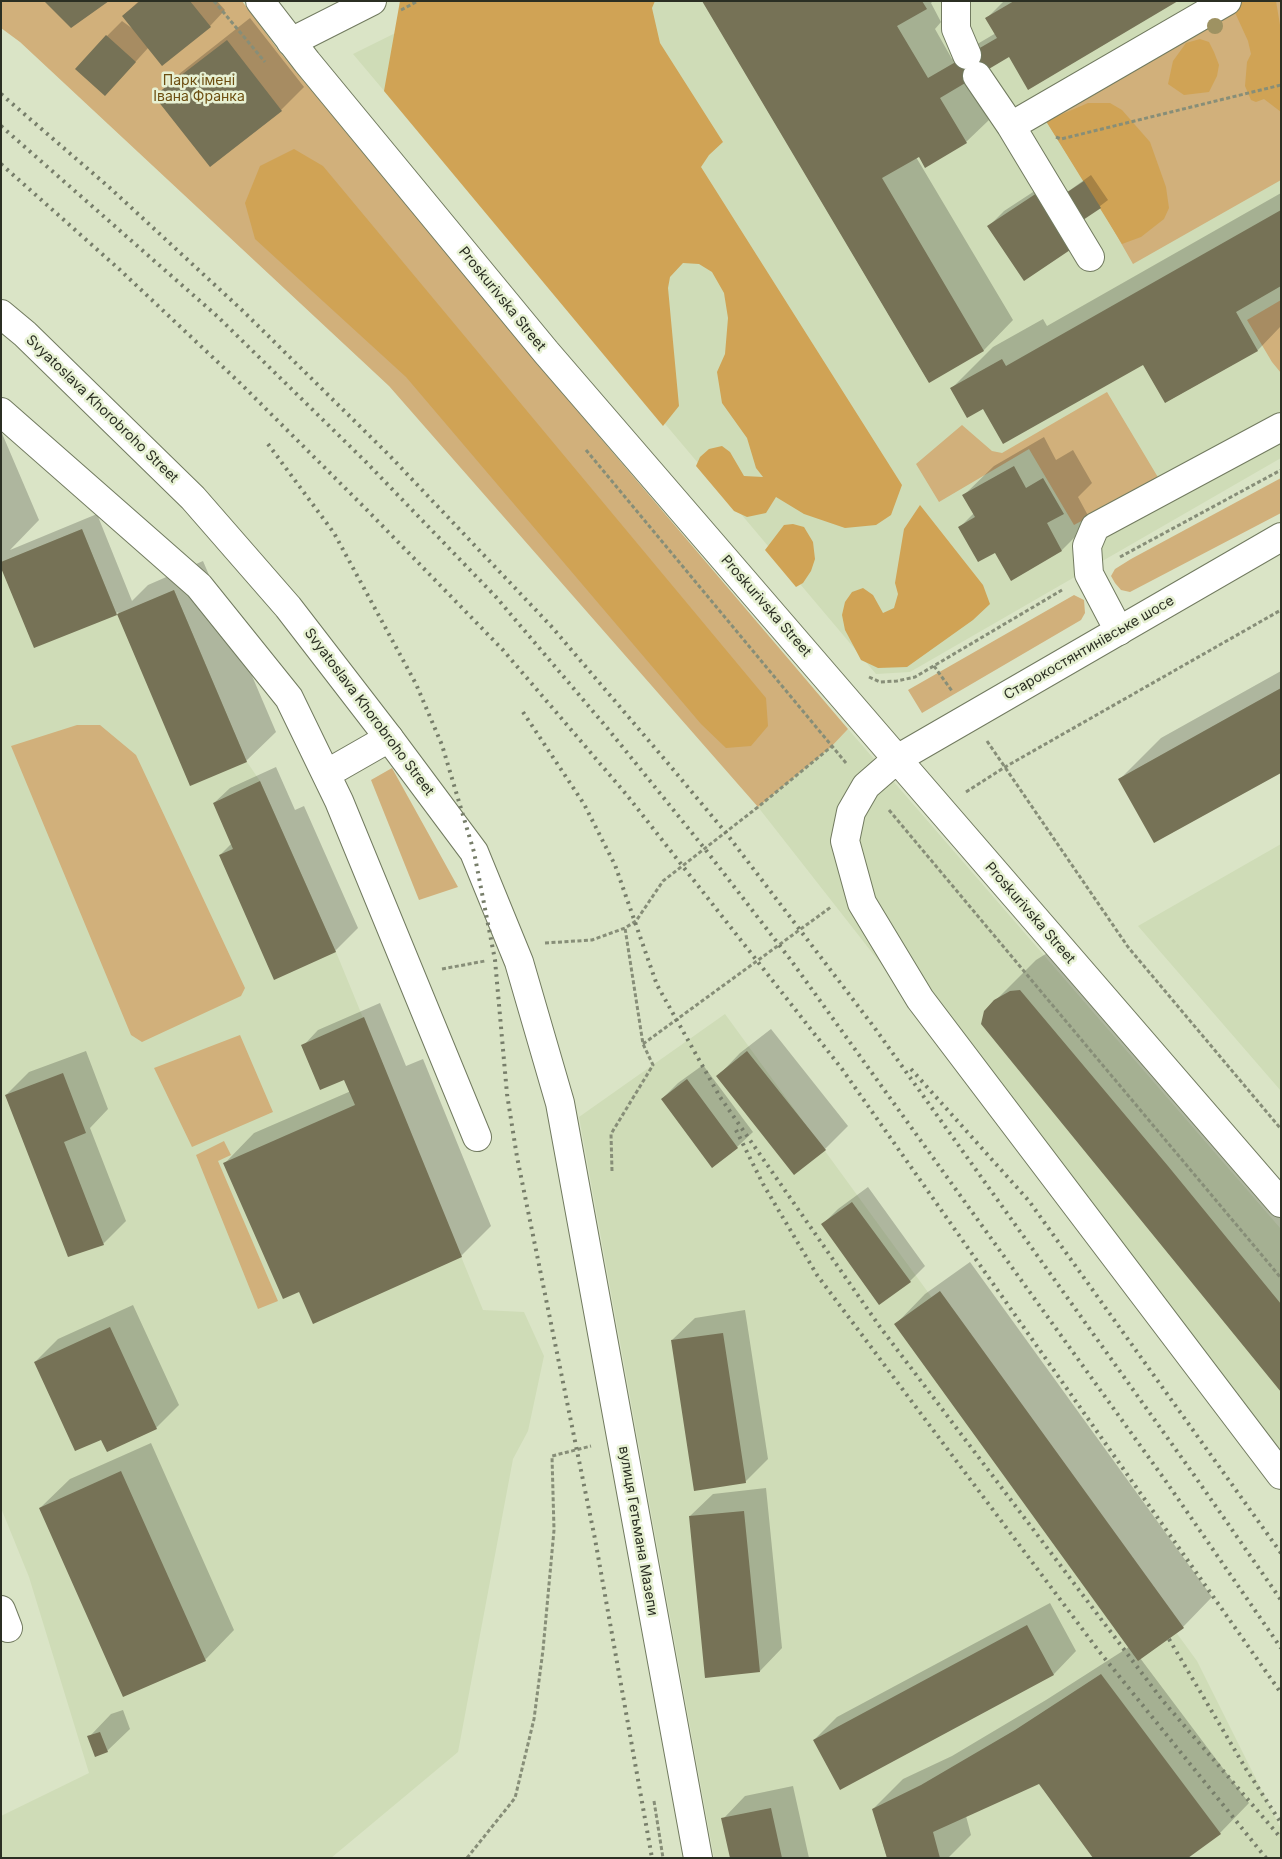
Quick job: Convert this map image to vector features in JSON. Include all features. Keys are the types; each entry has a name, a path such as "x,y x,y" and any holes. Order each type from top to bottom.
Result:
{"main road":[{"name":"Proskurivska Street","path":"260,1 291,42 546,352 1281,1203"},
{"path":"291,42 372,1"},
{"path":"956,1 956,29 972,65 1090,257"},
{"path":"1010,126 1227,1"},
{"name":"Svyatoslava Khorobroho Street","path":"1,314 25,334 193,498 288,607 390,738 474,852 519,962 560,1103 578,1204"},
{"path":"1,412 199,586 289,698 326,774 477,1137"},
{"path":"1119,631 1089,574 1087,546 1095,527 1281,427"},
{"name":"Старокостянтинівське шосе","path":"1281,537 897,759 866,786 851,812 845,841 862,903 920,999 1281,1475"},
{"path":"326,774 390,738"},
{"name":"вулиця Гетьмана Мазепи","path":"578,1204 698,1858"}],"path":[{"path":"1010,126 1061,138 1281,84"},
{"path":"865,675 880,682 897,682 915,677 1089,574 1281,470"},
{"path":"940,809 1006,767 1281,610"},
{"path":"934,666 1006,767 1128,948 1281,1129"},
{"path":"410,974 495,960 519,962 547,942 592,940 625,928 636,921 663,881 831,747 906,829 1281,1278"},
{"path":"643,1044 857,888"},
{"path":"612,1171 610,1134 653,1065 643,1044 625,928"},
{"path":"467,1858 515,1798 534,1719 543,1650 554,1530 552,1456 577,1448 621,1442"}],"shaded area":[{"path":"400,1 655,1 652,8 660,43 723,142 709,155 701,167 902,485 891,515 876,525 845,528 804,514 776,497 766,513 747,517 734,511 696,466 700,457 709,449 722,446 730,452 744,476 763,477 756,468 747,438 722,403 717,372 725,354 728,318 724,293 712,272 699,264 683,263 670,277 668,288 679,406 663,426 384,91"},
{"path":"460,1 1281,1 1281,458 910,672 876,674 353,54"},
{"path":"1240,1 1276,1 1281,31 1281,112 1264,99 1256,102 1251,100 1245,86 1247,62 1251,54 1248,41 1232,6"},
{"path":"1200,39 1209,42 1214,52 1219,65 1217,76 1209,92 1184,95 1168,84 1173,61 1186,43"},
{"path":"1088,103 1110,103 1122,110 1150,142 1166,187 1169,208 1164,219 1141,237 1122,244 1046,121"},
{"path":"294,149 323,166 766,698 768,726 751,746 726,748 701,724 406,377 255,239 245,203 260,166"},
{"path":"920,505 983,585 990,604 973,620 907,667 878,668 861,660 845,630 842,615 845,602 852,592 863,588 873,595 883,613 894,608 898,594 895,583 904,529"},
{"path":"793,524 804,527 813,542 815,559 811,571 803,583 796,587 765,550 784,525"},
{"path":"82,529 117,615 174,590 247,762 260,781 336,952 483,1310 524,1312 544,1356 528,1431 513,1459 458,1752 331,1858 1,1858 1,1816 89,1773 29,1577 1,1508 1,562"},
{"path":"848,729 1281,1229 1281,1451 961,1066 758,807 831,747"},
{"path":"1281,844 1281,1091 1138,926"},
{"path":"725,1014 1197,1661 1281,1829 1281,1858 714,1858 579,1117"}],"green space":[{"name":"Парк імені Івана Франка","path":"1,1 242,1 279,51 535,361 848,729 831,747 758,807 389,386 20,42 1,28"},
{"path":"1240,1 1281,1 1281,180 1133,264 1101,208 1046,121"},
{"path":"1281,300 1281,373 1272,362 1247,320"},
{"path":"1107,392 1159,479 1074,525 1029,449 939,502 916,464 962,425 992,451 1002,453"},
{"path":"1281,478 1281,513 1130,592 1121,590 1115,583 1111,576 1115,569"},
{"path":"1074,595 1084,600 1085,613 1081,620 922,713 908,690"},
{"path":"77,725 100,725 136,755 245,988 241,996 142,1042 131,1035 11,746"},
{"path":"392,768 458,887 419,900 371,780"},
{"path":"240,1035 273,1112 192,1147 154,1068"},
{"path":"224,1141 231,1155 218,1161 278,1301 258,1309 196,1155"}],"building":[{"path":"44,1 109,1 71,28"},
{"path":"140,1 190,1 211,27 162,66 122,16"},
{"path":"702,1 922,1 927,9 897,26 928,78 997,38 985,18 1014,1 1178,1 1028,90 1009,57 940,98 967,143 925,168 919,157 882,178 984,351 929,383"},
{"path":"106,35 136,62 105,96 75,69"},
{"path":"227,40 282,111 210,167 154,96"},
{"path":"1084,181 1101,208 1077,224 1060,197"},
{"path":"1040,191 1076,246 1024,281 987,226"},
{"path":"1281,210 1281,286 1236,312 1258,351 1165,403 1143,365 1003,444 983,409 967,418 950,388 1002,359 1006,366"},
{"path":"1014,466 1026,488 1043,478 1064,514 1047,523 1062,551 1011,581 995,553 978,562 958,527 975,517 962,495"},
{"path":"82,529 117,615 34,648 1,568 1,562"},
{"path":"174,590 247,762 190,786 117,614"},
{"path":"1281,688 1281,773 1154,843 1118,779"},
{"path":"260,781 336,952 274,980 219,855 233,849 213,803"},
{"path":"1020,990 1281,1304 1281,1392 981,1024 984,1011 994,1000 1010,991"},
{"path":"364,1017 462,1257 313,1324 299,1292 283,1299 223,1163 355,1105 344,1080 320,1090 301,1045"},
{"path":"747,1051 826,1150 794,1175 716,1076"},
{"path":"63,1073 86,1133 64,1142 104,1245 68,1257 5,1095"},
{"path":"687,1079 738,1148 712,1168 661,1099"},
{"path":"852,1202 911,1282 879,1305 821,1224"},
{"path":"940,1291 1184,1628 1138,1661 894,1324"},
{"path":"110,1327 157,1429 107,1452 101,1440 75,1451 34,1362"},
{"path":"723,1333 746,1483 694,1491 671,1340"},
{"path":"121,1471 206,1661 123,1697 39,1508"},
{"path":"744,1511 760,1672 705,1678 689,1516"},
{"path":"1027,1625 1054,1675 840,1790 813,1740"},
{"path":"1101,1674 1221,1834 1188,1858 1093,1858 1039,1784 933,1832 940,1858 887,1858 872,1809 921,1785 1015,1730"},
{"path":"100,1732 108,1752 95,1757 87,1736"},
{"path":"771,1808 782,1858 730,1858 721,1818"}],"railway":[{"path":"1,94 110,188 243,311 389,455 551,626 672,768 726,833 874,1027 1281,1600"},
{"path":"1,126 217,316 366,462 496,597 608,729 705,849 790,959 1165,1480 1281,1648"},
{"path":"1,164 119,269 241,384 366,509 503,650 626,794 842,1069 1281,1693"},
{"path":"268,444 334,533 416,684 442,745 474,852 495,960 507,1094 517,1157 595,1539 652,1858"},
{"path":"523,712 584,804 615,865 657,985 720,1097 880,1327 1163,1701 1281,1838"},
{"path":"911,1069 1029,1201 1281,1553"},
{"path":"736,1130 763,1184 817,1275 1098,1650 1266,1858"},
{"path":"1169,1639 1246,1769 1281,1823"}]}
